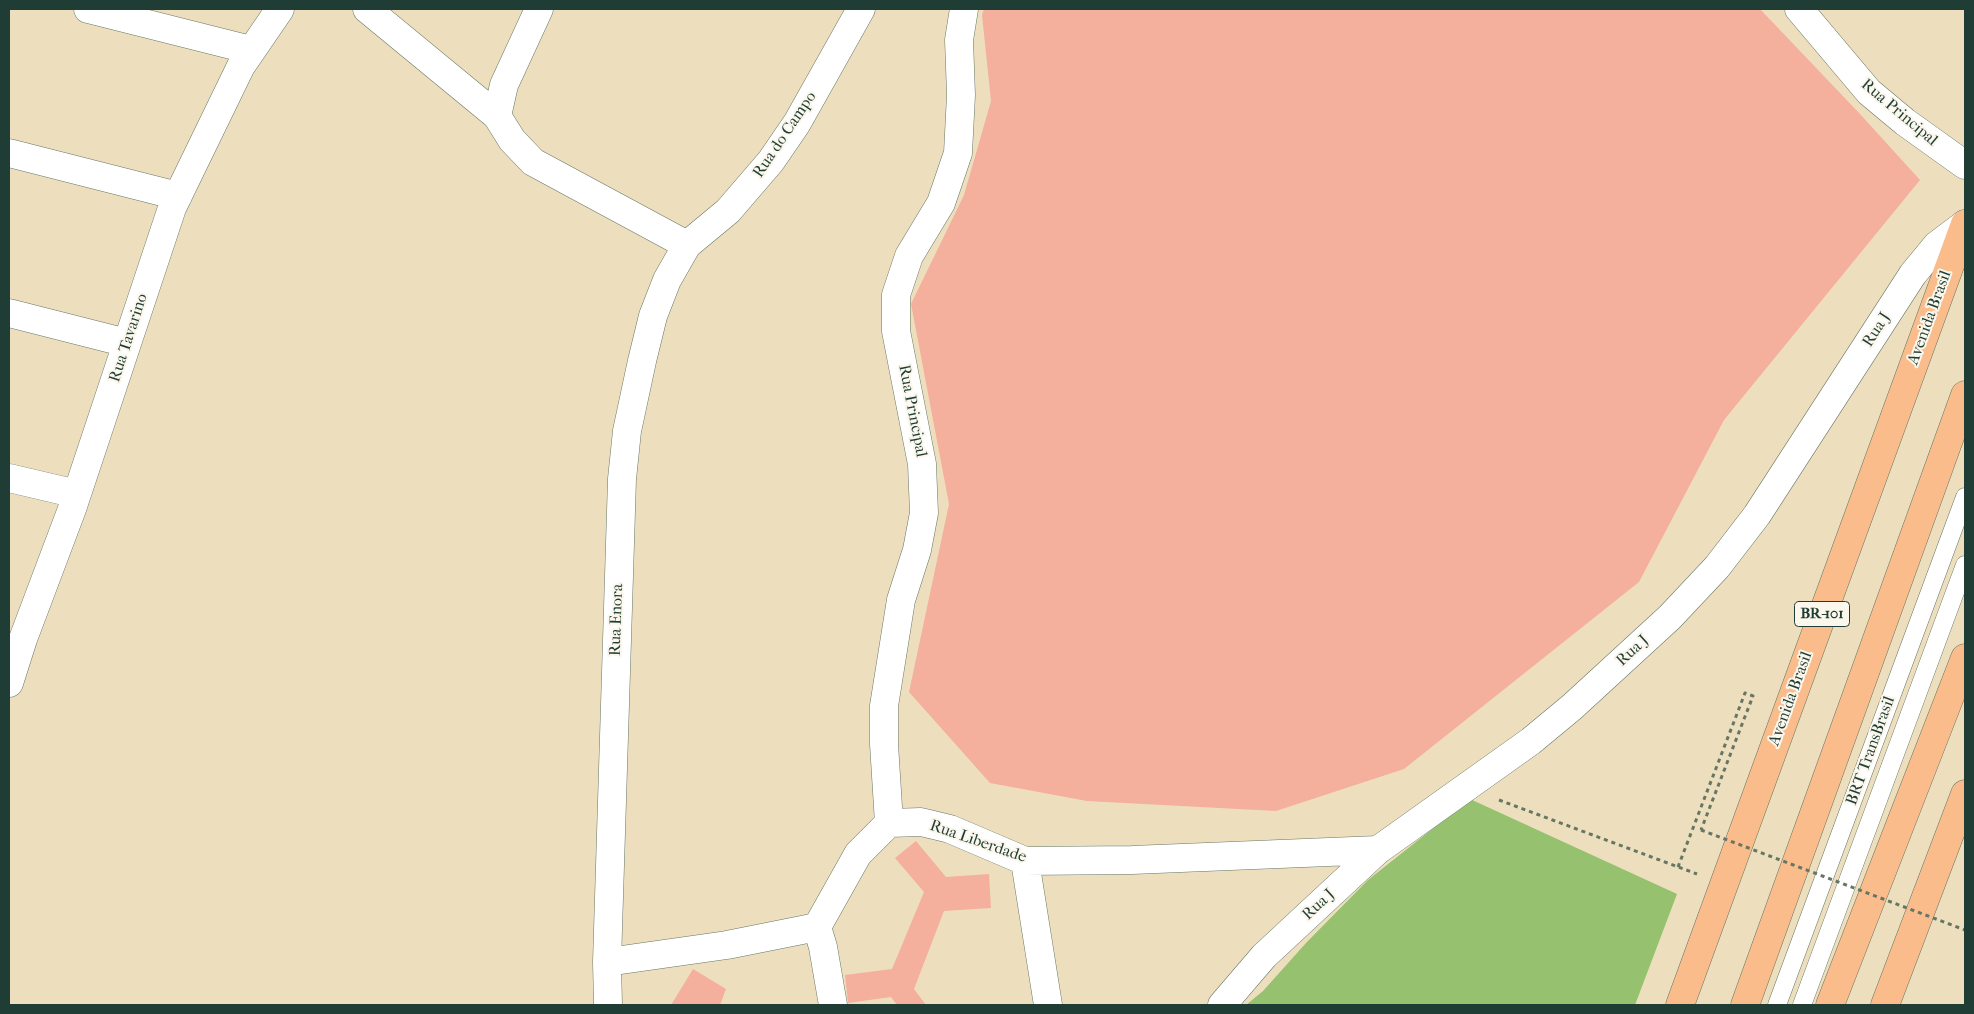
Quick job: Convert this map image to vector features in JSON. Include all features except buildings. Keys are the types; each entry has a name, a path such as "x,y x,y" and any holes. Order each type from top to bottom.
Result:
{"highway":[{"name":"Avenida Brasil","path":"1680,1005 1965,224"},
{"path":"1745,1005 1965,395"},
{"path":"1830,1005 1965,658"},
{"path":"1886,1005 1965,794"}],"street":[{"path":"88,9 251,50"},
{"name":"Rua Tavarino","path":"9,683 16,637 77,494 172,208 241,66 280,9"},
{"path":"367,9 497,116 512,140 532,162 687,245"},
{"path":"497,116 504,85 539,9"},
{"name":"Rua do Campo","path":"687,245 728,211 771,161 797,123 861,9"},
{"name":"Rua Principal","path":"889,824 884,744 885,697 901,600 918,550 924,513 922,464 896,331 896,294 909,256 941,203 958,153 961,95 959,40 964,9"},
{"name":"Rua Principal","path":"1799,9 1869,92 1904,122 1965,165"},
{"path":"9,153 178,196"},
{"name":"Rua J","path":"1222,1005 1264,956 1378,850 1531,741 1572,707 1670,617 1717,567 1756,515 1913,274 1937,245 1965,224"},
{"name":"Rua Enora","path":"608,1005 616,637 622,479 627,431 653,316 667,280 687,245"},
{"path":"9,313 127,343"},
{"path":"9,478 77,494"},
{"name":"Rua Liberdade","path":"889,824 920,822 950,828 1025,861 1132,860 1378,850"},
{"path":"833,1005 823,947 817,927 858,854 889,824"},
{"path":"1025,861 1048,1005"},
{"path":"608,962 727,945 817,927"}],"lane":[{"name":"BRT TransBrasil","path":"1777,1005 1965,497"},
{"name":"BRT TransBrasil","path":"1802,1005 1965,565"}],"path":[{"path":"1466,788 1678,867 1745,693 1753,696 1701,830 1965,930"}],"green space":[{"path":"1470,799 1677,894 1635,1005 1246,1005 1263,991 1306,943 1368,880"}]}
